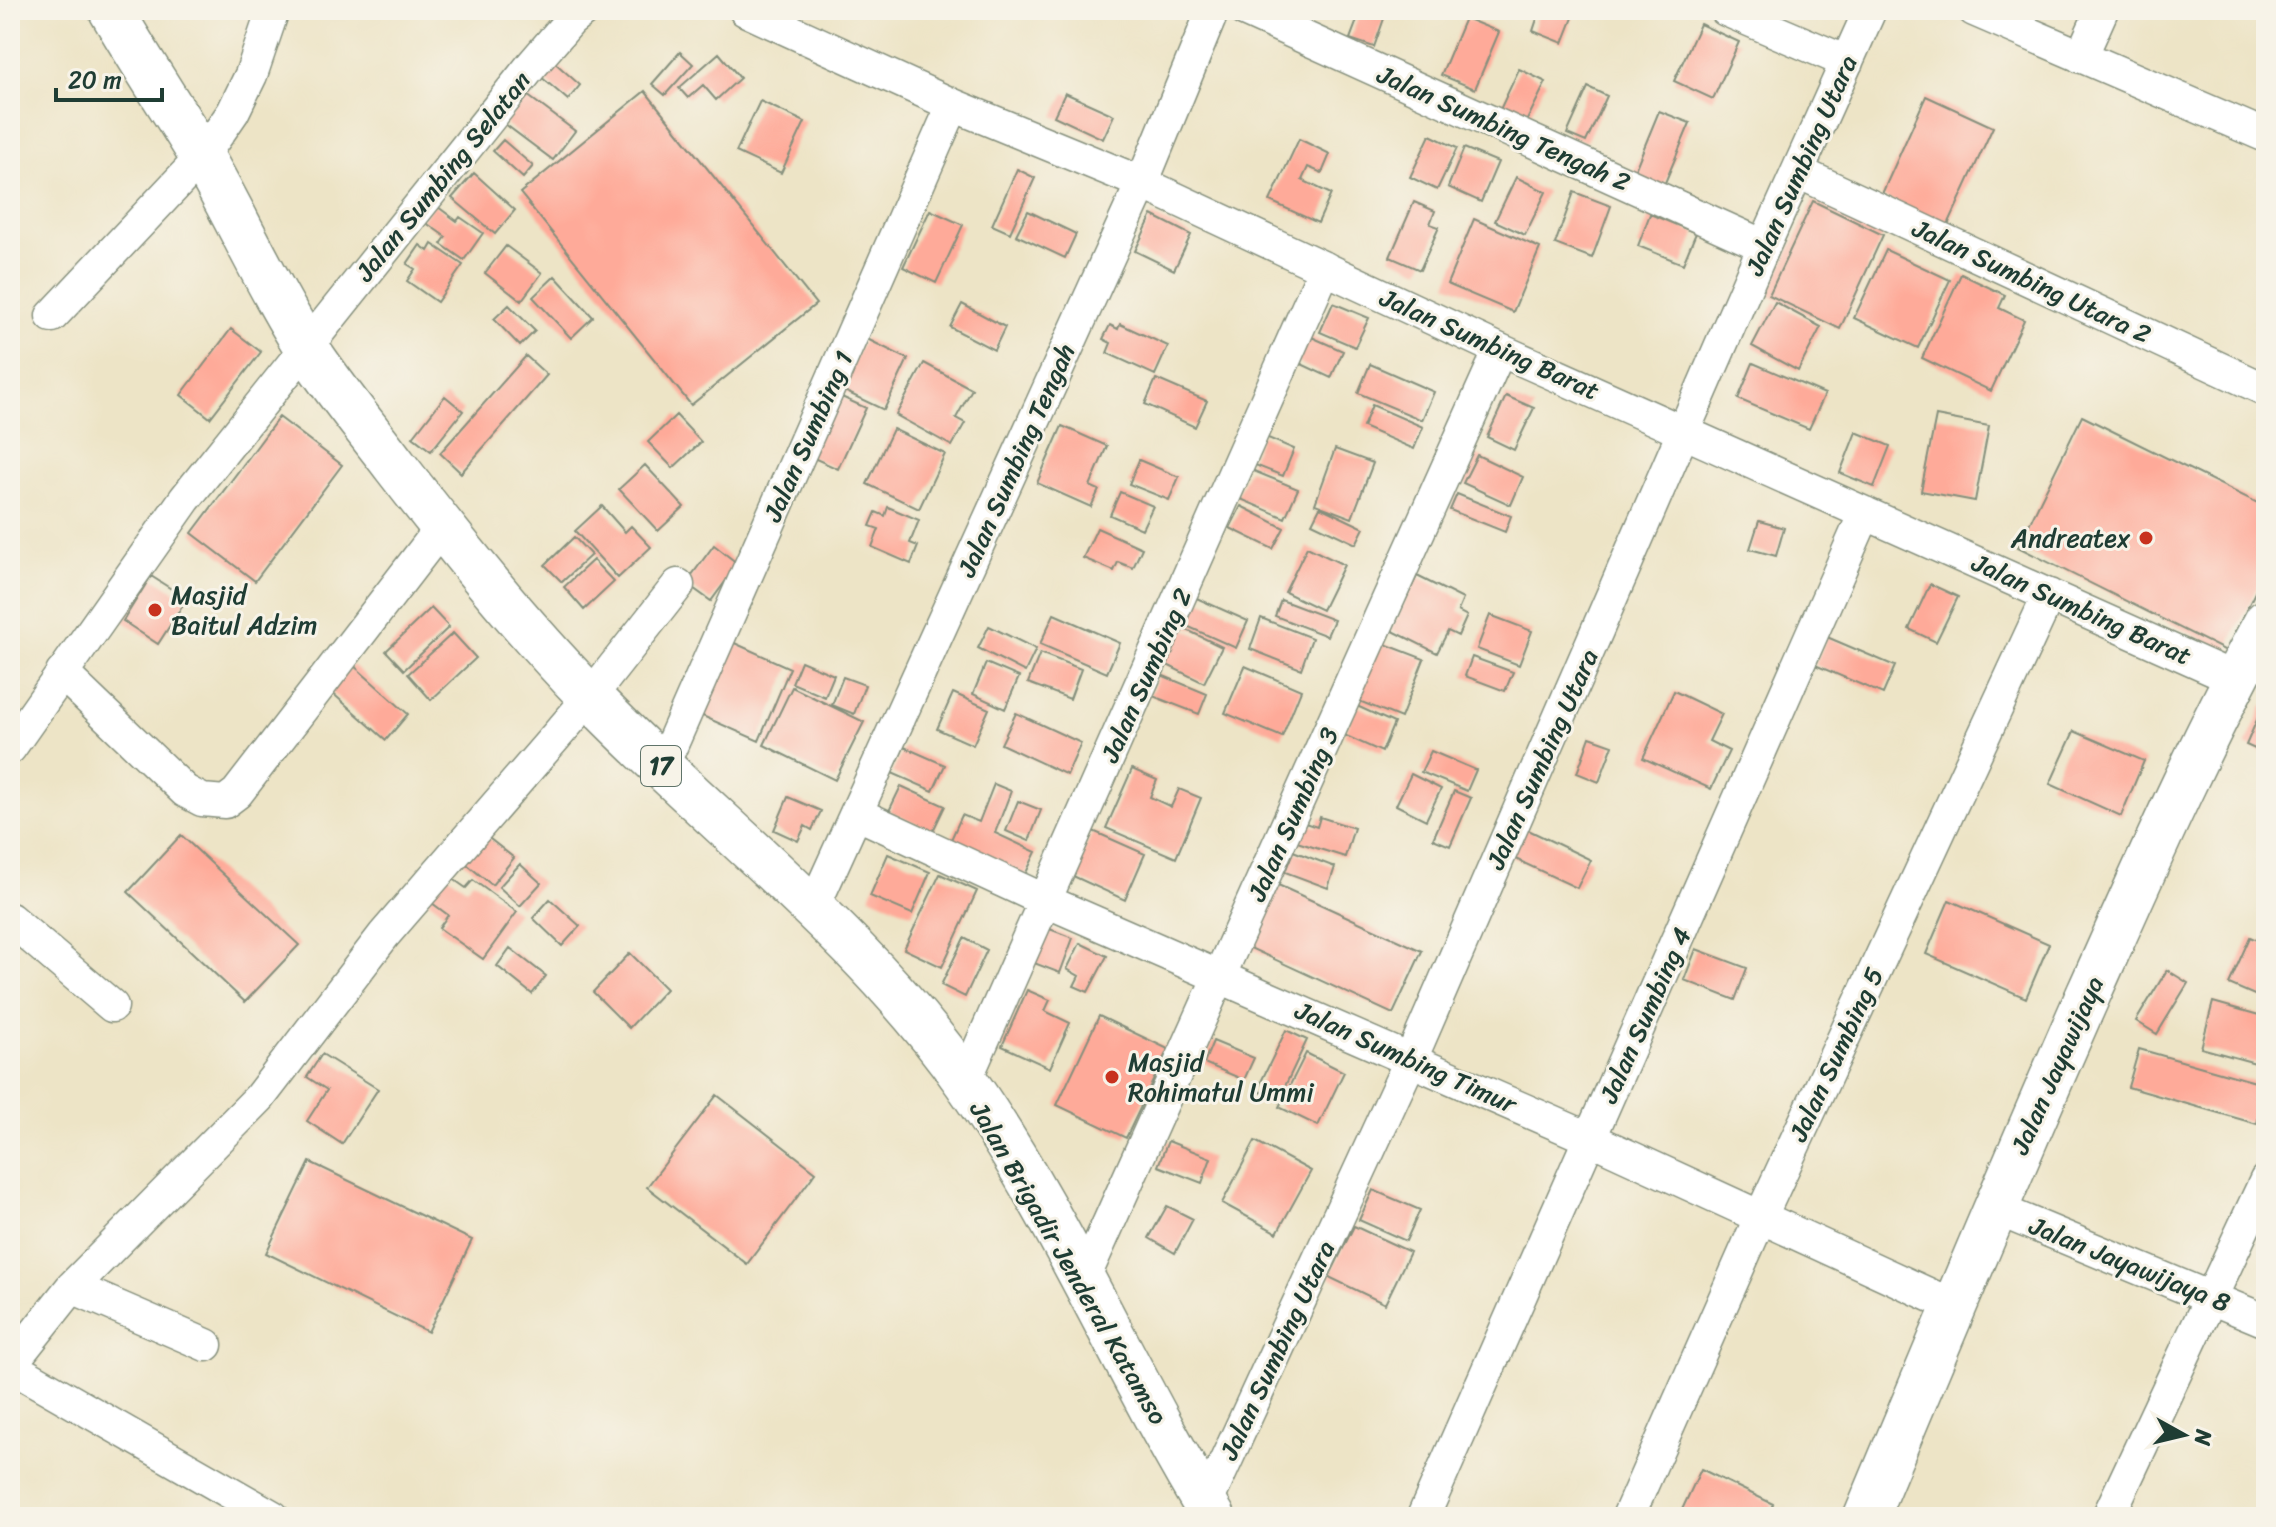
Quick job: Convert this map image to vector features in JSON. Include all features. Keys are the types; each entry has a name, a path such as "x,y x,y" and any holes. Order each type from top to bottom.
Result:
{"main road":[{"name":"Jalan Brigadir Jenderal Katamso","path":"111,10 202,157 306,346 442,527 500,598 590,697 888,983 965,1081 1022,1170 1084,1278 1208,1512"},
{"name":"Jalan Jayawijaya","path":"1866,1517 1994,1208 2147,862 2248,675 2266,622"}],"street":[{"path":"52,316 202,157 233,112 273,10"},
{"name":"Jalan Sumbing Selatan","path":"12,739 185,499 532,65 570,21 584,10"},
{"name":"Jalan Sumbing Barat","path":"745,10 953,105 1142,183 1500,350 2049,595 2248,675"},
{"name":"Jalan Sumbing Tengah","path":"813,908 1142,183 1213,10"},
{"name":"Jalan Sumbing Tengah 2","path":"1244,10 1764,246"},
{"path":"1726,10 1847,62"},
{"name":"Jalan Sumbing Utara","path":"1208,1512 1411,1059 1764,246 1870,10"},
{"path":"1974,10 2266,136"},
{"path":"2081,57 2102,10"},
{"name":"Jalan Sumbing 1","path":"662,767 953,105"},
{"name":"Jalan Sumbing Utara 2","path":"1798,172 2266,390"},
{"name":"Jalan Sumbing 2","path":"965,1081 1325,268"},
{"name":"Jalan Sumbing 3","path":"1084,1278 1500,350"},
{"name":"Jalan Sumbing 4","path":"1423,1517 1865,513"},
{"path":"62,673 185,791 202,800 225,802 237,793 442,527"},
{"path":"273,1517 10,1366 72,1287 259,1098 384,935 590,697 678,585"},
{"name":"Jalan Sumbing 5","path":"1628,1517 1761,1216 2049,595"},
{"name":"Jalan Sumbing Timur","path":"856,813 1046,901 1591,1139 1954,1306"},
{"path":"10,919 112,1006"},
{"path":"2108,1517 2266,1180"},
{"name":"Jalan Jayawijaya 8","path":"1994,1208 2266,1321"},
{"path":"72,1287 206,1345"}],"building":[{"path":"1361,10 1387,10 1374,47 1350,39"},
{"path":"1540,10 1576,10 1563,43 1533,31"},
{"path":"1465,18 1499,32 1475,89 1441,75"},
{"path":"1700,24 1739,42 1713,99 1674,81"},
{"path":"680,52 693,64 665,95 652,84"},
{"path":"719,53 740,78 716,100 703,85 688,98 679,88"},
{"path":"553,61 580,85 568,100 540,76"},
{"path":"1519,69 1546,82 1523,128 1497,116"},
{"path":"1588,87 1607,96 1586,142 1567,134"},
{"path":"645,91 816,304 691,405 520,193"},
{"path":"1065,93 1114,115 1103,139 1054,116"},
{"path":"527,95 575,131 553,160 505,124"},
{"path":"1926,96 1993,127 1947,227 1881,196"},
{"path":"760,101 805,122 781,173 736,152"},
{"path":"1659,111 1690,123 1662,190 1632,177"},
{"path":"1430,135 1457,148 1437,190 1410,177"},
{"path":"1299,139 1330,154 1322,173 1308,167 1302,180 1331,194 1318,223 1270,201"},
{"path":"503,140 533,166 523,178 493,151"},
{"path":"1464,148 1498,162 1481,202 1448,187"},
{"path":"1017,169 1035,178 1010,233 992,225"},
{"path":"474,173 515,210 495,234 452,198"},
{"path":"1516,177 1546,192 1525,235 1495,221"},
{"path":"1574,192 1611,206 1592,258 1555,244"},
{"path":"1813,201 1883,235 1840,329 1769,295"},
{"path":"1414,202 1435,211 1430,224 1439,227 1420,270 1390,257"},
{"path":"434,204 457,221 460,217 483,233 464,260 441,244 446,237 422,220"},
{"path":"930,210 963,225 936,283 903,267"},
{"path":"1028,211 1076,234 1065,258 1016,235"},
{"path":"1650,214 1696,233 1683,264 1638,246"},
{"path":"1152,215 1191,235 1174,270 1135,251"},
{"path":"1474,219 1540,248 1513,312 1447,284"},
{"path":"432,244 463,265 437,302 407,281 415,269 407,264 420,245 428,251"},
{"path":"506,246 542,273 521,301 485,273"},
{"path":"1886,250 1950,280 1918,348 1854,318"},
{"path":"1961,274 2005,295 1999,308 2024,320 1991,391 1922,358"},
{"path":"555,276 593,317 571,338 533,297"},
{"path":"1775,302 1821,327 1798,371 1752,346"},
{"path":"1333,303 1369,318 1355,347 1320,332"},
{"path":"962,304 1005,327 994,350 950,327"},
{"path":"509,305 535,331 520,346 494,319"},
{"path":"1120,324 1168,346 1155,375 1107,353 1111,343 1103,339 1110,325 1118,329"},
{"path":"231,329 261,352 210,418 181,395"},
{"path":"1307,335 1343,351 1331,378 1295,361"},
{"path":"865,338 908,359 884,410 840,389"},
{"path":"526,356 547,375 461,473 440,453"},
{"path":"924,363 972,389 956,418 965,423 952,446 896,415"},
{"path":"1753,363 1825,394 1809,429 1738,399"},
{"path":"1370,364 1434,392 1422,420 1358,393"},
{"path":"1156,379 1207,401 1195,427 1145,404"},
{"path":"835,394 866,408 838,469 807,455"},
{"path":"445,396 463,411 431,451 413,437"},
{"path":"1506,396 1534,408 1514,450 1487,437"},
{"path":"1372,405 1423,427 1414,449 1363,427"},
{"path":"676,415 701,442 673,468 648,442"},
{"path":"1936,416 1989,426 1975,501 1921,491"},
{"path":"2082,416 2266,507 2266,570 2226,651 2018,547"},
{"path":"279,417 342,465 255,581 192,533"},
{"path":"1062,426 1107,446 1090,486 1099,490 1091,507 1037,483"},
{"path":"893,429 945,454 919,509 867,484"},
{"path":"1856,432 1890,446 1874,487 1840,473"},
{"path":"1261,435 1294,449 1283,476 1250,463"},
{"path":"1335,449 1373,463 1352,518 1315,504"},
{"path":"1477,455 1523,477 1511,505 1463,483"},
{"path":"1139,460 1179,477 1169,500 1129,484"},
{"path":"645,465 684,507 658,531 619,489"},
{"path":"1249,469 1298,489 1285,518 1236,497"},
{"path":"1120,492 1153,506 1142,529 1110,515"},
{"path":"1457,494 1511,516 1505,532 1450,510"},
{"path":"602,506 625,532 631,526 651,547 618,578 575,531"},
{"path":"1241,506 1284,528 1273,549 1230,528"},
{"path":"888,507 919,520 910,543 918,546 911,564 872,547 879,529 870,526 876,512 885,516"},
{"path":"1320,507 1364,528 1356,544 1312,523"},
{"path":"1759,521 1784,528 1776,556 1750,549"},
{"path":"1097,528 1142,548 1133,568 1118,562 1114,571 1083,558"},
{"path":"574,537 591,555 562,582 545,565"},
{"path":"714,545 738,564 711,601 686,583"},
{"path":"1307,547 1344,565 1322,610 1285,592"},
{"path":"593,560 614,582 584,610 564,587"},
{"name":"Masjid Baitul Adzim","path":"151,576 187,599 158,644 123,621"},
{"path":"1417,576 1463,599 1458,611 1467,616 1458,636 1448,631 1437,653 1391,630"},
{"path":"1930,584 1958,597 1936,642 1909,629"},
{"path":"1192,596 1248,621 1236,648 1180,623"},
{"path":"1281,600 1334,620 1327,636 1275,616"},
{"path":"431,608 449,627 404,670 386,651"},
{"path":"1054,614 1120,643 1107,673 1040,644"},
{"path":"1490,615 1532,631 1519,665 1477,649"},
{"path":"1261,618 1312,638 1301,669 1250,649"},
{"path":"989,626 1036,649 1025,672 978,648"},
{"path":"1179,626 1222,647 1204,683 1161,662"},
{"path":"453,633 476,658 431,700 408,674"},
{"path":"1827,637 1895,666 1883,694 1815,665"},
{"path":"730,641 790,668 759,741 698,714"},
{"path":"1377,641 1424,659 1401,718 1354,699"},
{"path":"1040,653 1081,669 1070,699 1028,683"},
{"path":"1472,657 1513,672 1505,691 1465,676"},
{"path":"801,661 834,675 825,697 792,683"},
{"path":"986,663 1019,677 1005,709 973,694"},
{"path":"353,665 408,714 386,740 330,691"},
{"path":"1245,666 1301,690 1282,737 1225,713"},
{"path":"1159,674 1207,694 1199,714 1150,695"},
{"path":"843,677 865,685 854,714 832,705"},
{"path":"792,687 864,722 835,780 764,745"},
{"path":"1674,691 1722,714 1709,741 1729,751 1711,789 1643,758"},
{"path":"953,693 989,709 973,745 937,729"},
{"path":"1357,706 1394,723 1382,752 1344,735"},
{"path":"2263,706 2266,708 2266,754 2246,745"},
{"path":"1016,713 1081,743 1067,775 1001,744"},
{"path":"2074,731 2144,761 2121,816 2050,784"},
{"path":"1590,737 1613,745 1599,782 1577,773"},
{"path":"904,747 945,765 933,791 892,773"},
{"path":"1431,751 1476,770 1467,791 1421,772"},
{"path":"1132,769 1157,780 1150,797 1171,807 1179,789 1201,798 1176,858 1106,828"},
{"path":"1411,774 1441,789 1426,820 1396,805"},
{"path":"994,784 1011,791 995,833 1036,852 1024,877 949,844 962,815 979,822"},
{"path":"901,786 945,806 933,831 889,811"},
{"path":"1454,791 1471,798 1450,846 1433,839"},
{"path":"788,797 821,811 812,830 805,826 798,841 774,830"},
{"path":"1018,801 1041,810 1029,841 1006,831"},
{"path":"1320,817 1354,828 1345,857 1297,842 1302,822 1317,827"},
{"path":"1520,826 1591,860 1577,888 1507,855"},
{"path":"1093,831 1145,854 1125,900 1073,876"},
{"path":"181,835 299,945 245,1002 128,892"},
{"path":"485,835 514,858 492,885 463,861"},
{"path":"1293,851 1335,867 1328,888 1285,872"},
{"path":"888,854 930,872 912,914 870,896"},
{"path":"520,864 541,883 520,906 499,887"},
{"path":"446,874 466,888 473,880 517,912 483,959 439,928 448,915 428,900"},
{"path":"940,874 977,891 942,967 904,949"},
{"path":"1276,884 1422,951 1393,1014 1248,947"},
{"path":"550,899 580,926 562,946 533,918"},
{"path":"1949,900 2049,944 2026,998 1926,954"},
{"path":"1047,928 1073,938 1060,973 1034,963"},
{"path":"2250,937 2266,944 2266,1000 2229,984"},
{"path":"964,938 987,950 965,997 941,985"},
{"path":"1080,943 1107,956 1088,992 1074,986 1079,976 1067,969"},
{"path":"510,948 546,976 532,994 497,966"},
{"path":"1696,949 1747,968 1735,1000 1684,980"},
{"path":"630,953 666,989 629,1028 593,992"},
{"path":"2167,970 2188,983 2157,1034 2136,1021"},
{"path":"1027,990 1050,1000 1045,1011 1070,1023 1050,1068 1002,1046"},
{"path":"2213,1002 2266,1017 2266,1037 2259,1064 2201,1048"},
{"name":"Masjid Rohimatul Ummi","path":"1099,1016 1168,1049 1126,1138 1057,1105"},
{"path":"1286,1030 1307,1040 1278,1101 1257,1090"},
{"path":"1213,1041 1254,1058 1244,1080 1204,1063"},
{"path":"2139,1049 2266,1085 2257,1124 2128,1087"},
{"path":"1306,1053 1344,1072 1318,1126 1279,1107"},
{"path":"322,1054 378,1089 342,1144 307,1121 327,1090 307,1077"},
{"path":"717,1095 816,1172 747,1264 647,1187"},
{"path":"1168,1141 1211,1158 1202,1183 1158,1166"},
{"path":"1255,1141 1311,1171 1277,1233 1222,1203"},
{"path":"310,1162 472,1240 428,1332 266,1253"},
{"path":"1373,1190 1420,1210 1406,1241 1359,1220"},
{"path":"1167,1206 1193,1219 1175,1253 1149,1238"},
{"path":"1354,1226 1410,1252 1385,1304 1329,1277"},
{"path":"1701,1469 1773,1504 1767,1517 1679,1516"}],"place":[{"name":"Andreatex","path":"2146,538"},
{"name":"Masjid Baitul Adzim","path":"155,610"},
{"name":"Masjid Rohimatul Ummi","path":"1112,1077"}]}
